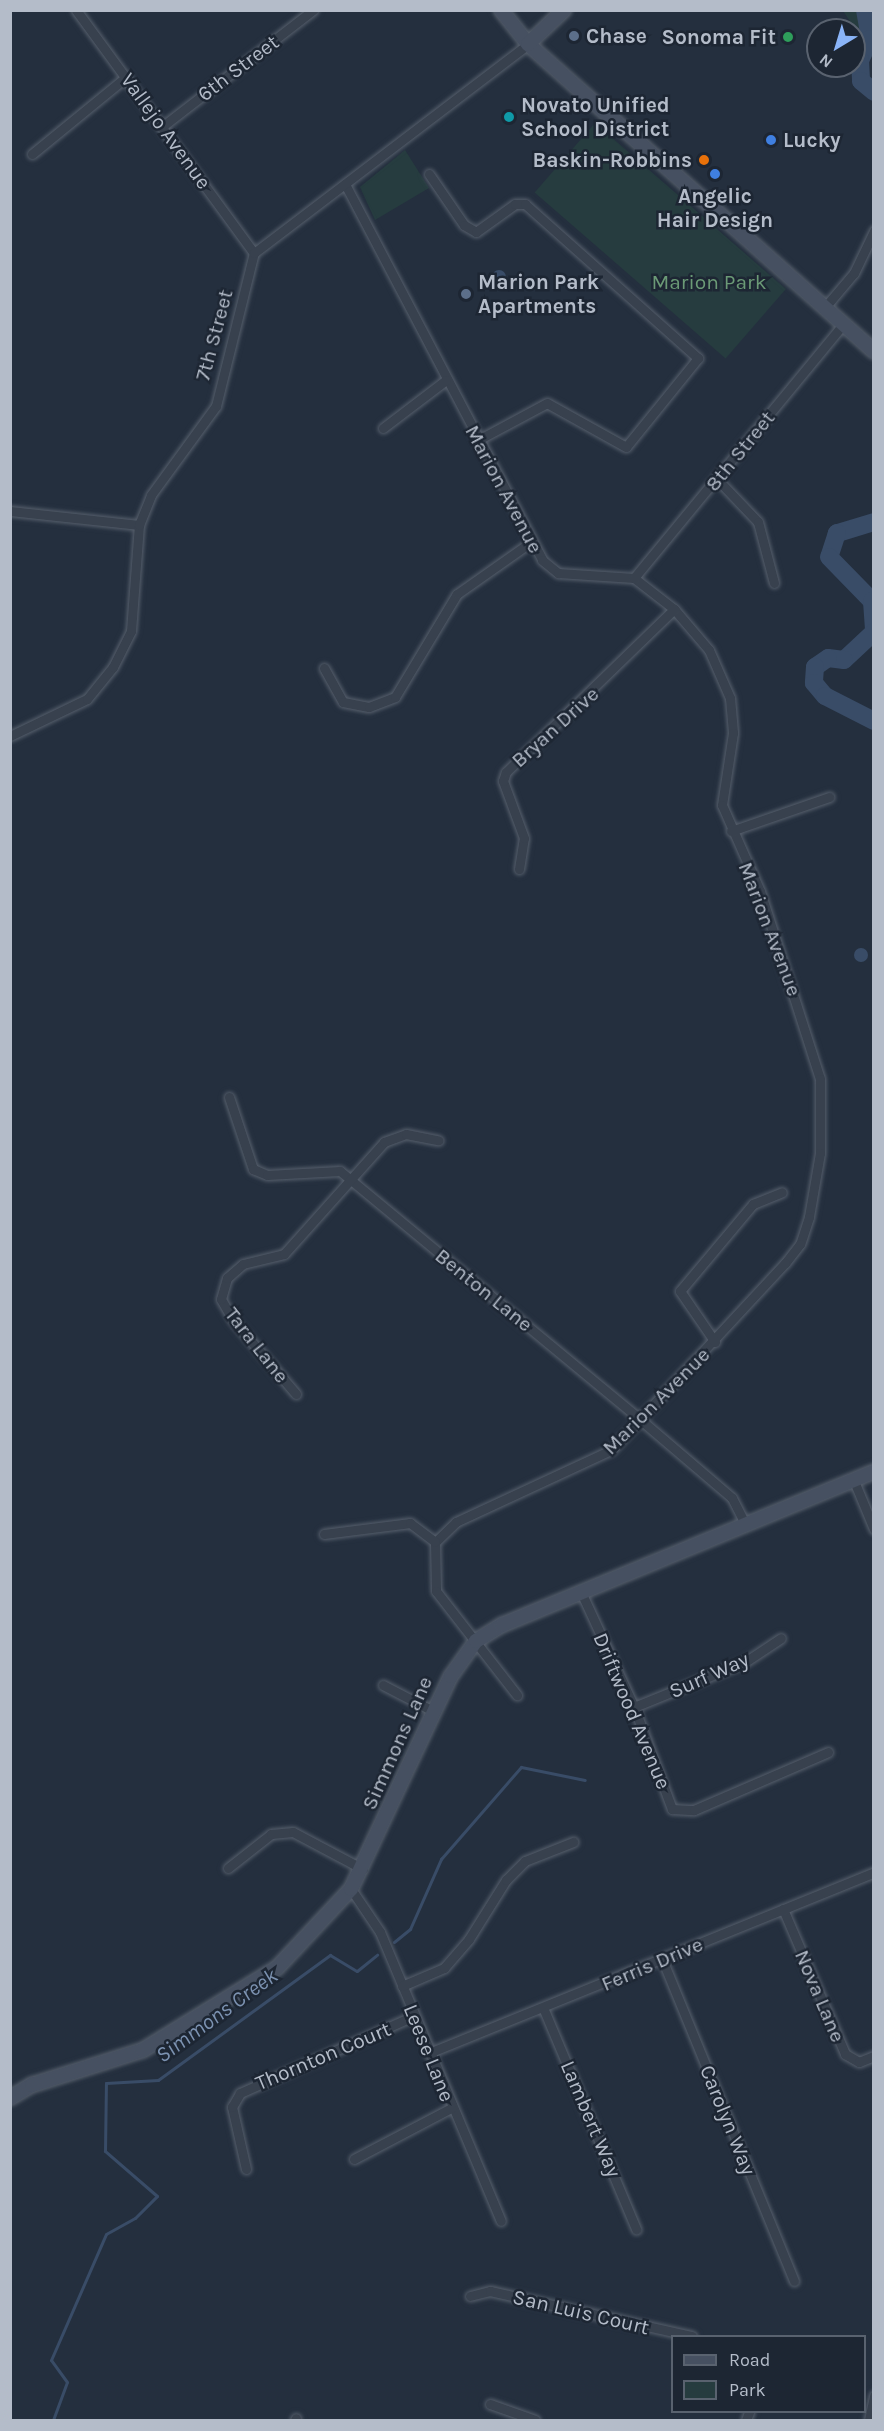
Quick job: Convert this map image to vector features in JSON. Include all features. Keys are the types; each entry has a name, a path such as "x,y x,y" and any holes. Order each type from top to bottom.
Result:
{"street":[{"name":"Vallejo Avenue","path":"76,10 254,253"},
{"name":"6th Street","path":"163,126 314,10"},
{"path":"501,10 528,44 826,306 873,351"},
{"path":"254,253 528,44 564,10"},
{"path":"32,154 126,77"},
{"path":"429,174 464,225 476,232 515,204 525,204 698,358 626,447 547,403 478,440"},
{"name":"Marion Avenue","path":"345,184 531,542 558,573 634,578 674,609 709,650 730,698 733,733 722,805 731,831 760,891 814,1049 821,1123 800,1244 715,1342 642,1420 594,1461 456,1522 435,1542"},
{"path":"826,306 854,273 873,231"},
{"name":"7th Street","path":"10,736 87,699 113,667 131,631 139,525 151,495 216,406 254,253"},
{"name":"8th Street","path":"634,578 844,323"},
{"path":"382,428 446,380"},
{"path":"717,479 758,522 774,583"},
{"path":"10,511 139,525"},
{"path":"324,668 343,702 369,707 395,697 457,594 531,542"},
{"name":"Bryan Drive","path":"519,869 524,838 503,781 506,772 674,609"},
{"path":"731,831 829,798"},
{"name":"Benton Lane","path":"229,1097 253,1169 267,1175 340,1171 642,1420 732,1498 744,1522"},
{"path":"349,1179 384,1142 406,1134 438,1140"},
{"name":"Tara Lane","path":"296,1394 221,1299 227,1278 243,1264 284,1254 349,1179"},
{"path":"715,1342 680,1291 753,1204 782,1192"},
{"name":"Simmons Lane","path":"10,2098 162,2038 277,1968 351,1889 363,1869 451,1676 476,1641 502,1625 744,1522 873,1472"},
{"path":"854,1481 873,1529"},
{"path":"324,1534 410,1523 435,1542 436,1591 517,1695"},
{"name":"Driftwood Avenue","path":"581,1592 634,1707 672,1809 694,1810 828,1752"},
{"name":"Surf Way","path":"634,1707 745,1662 781,1638"},
{"path":"383,1685 435,1712"},
{"path":"228,1868 271,1834 293,1832 363,1869"},
{"path":"402,1986 444,1968 469,1939 506,1880 525,1861 573,1842"},
{"name":"Ferris Drive","path":"429,2053 544,2010 873,1872"},
{"name":"Leese Lane","path":"351,1889 380,1932 451,2108 501,2221"},
{"name":"Nova Lane","path":"783,1909 845,2054 859,2062 873,2056"},
{"name":"Carolyn Way","path":"662,1959 794,2281"},
{"name":"Lambert Way","path":"544,2010 636,2229"},
{"name":"Thornton Court","path":"246,2169 232,2107 240,2093 414,2016"},
{"path":"354,2159 451,2108"},
{"name":"San Luis Court","path":"470,2296 490,2291 683,2335"},
{"path":"869,2421 873,2396"},
{"path":"490,2404 534,2421"}],"green space":[{"path":"843,11 873,11 873,44 866,47 866,18 848,18"},
{"name":"Marion Park","path":"595,123 786,289 726,358 535,192"},
{"path":"405,150 429,188 375,220 360,187"}],"water":[{"path":"499,270 504,272 506,277 504,282 499,284 494,282 492,277 494,272"},
{"path":"858,948 864,948 868,955 864,962 858,962 854,958 854,952"}],"waterway":[{"path":"865,10 870,39 860,60 861,81 874,92"},
{"path":"874,522 837,533 829,557 872,601 874,631"},
{"path":"874,632 844,660 828,658 815,667 814,683 825,696 874,721"},
{"name":"Simmons Creek","path":"394,1942 410,1929 441,1859 521,1767 585,1780"},
{"name":"Simmons Creek","path":"53,2420 67,2382 51,2360 106,2234 135,2218 157,2196 105,2151 106,2083 158,2080 330,1955 357,1971 377,1955"}],"place":[{"name":"Chase","path":"574,36"},
{"name":"Sonoma Fit","path":"788,37"},
{"name":"Novato Unified School District","path":"509,117"},
{"name":"Lucky","path":"771,140"},
{"name":"Baskin-Robbins","path":"704,160"},
{"name":"Angelic Hair Design","path":"715,174"},
{"name":"Marion Park Apartments","path":"466,294"}]}
